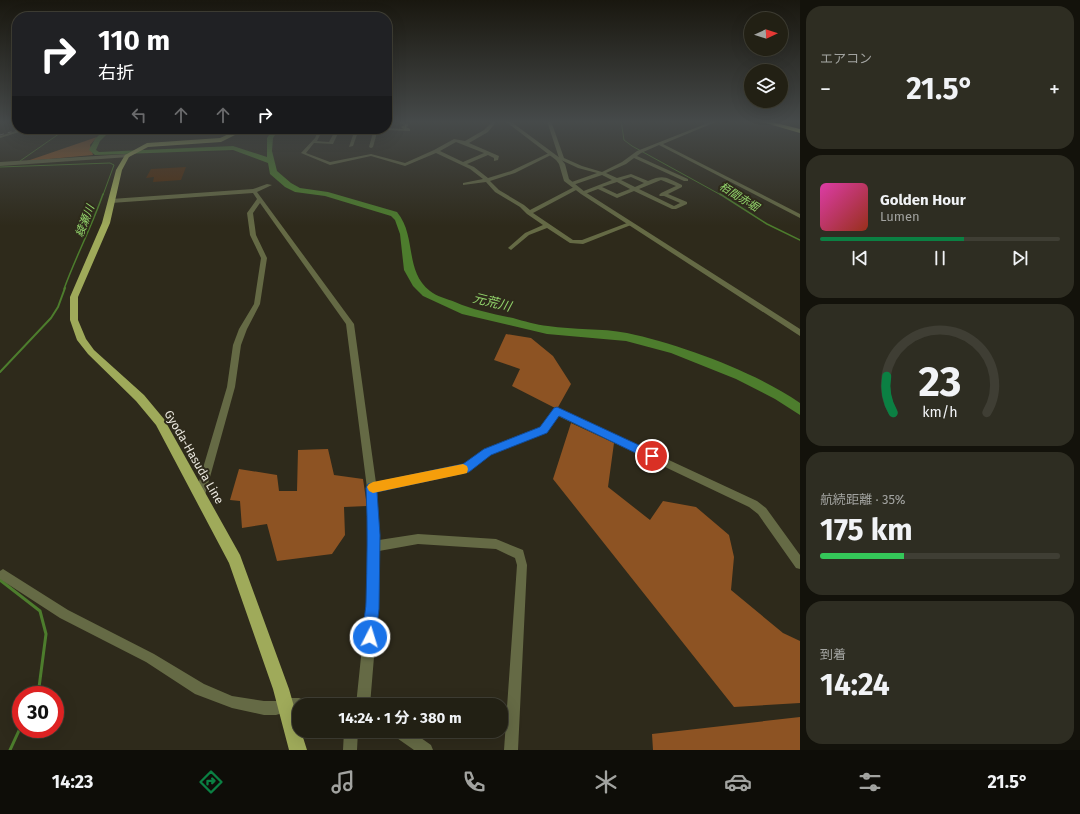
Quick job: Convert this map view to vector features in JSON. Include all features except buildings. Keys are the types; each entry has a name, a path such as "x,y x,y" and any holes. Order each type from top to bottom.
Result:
{"main road":[{"name":"Gyoda-Hasuda Line","path":"128,156 119,170 106,223 74,297 74,320 82,340 91,352 140,398 160,422 235,560 256,616 286,705 298,750"}],"street":[{"path":"0,164 128,156"},
{"path":"306,156 330,164 366,156"},
{"path":"374,156 405,165 425,156"},
{"path":"448,156 465,163 487,180 497,191 522,206 572,242 578,243 599,237 629,224"},
{"path":"465,163 481,156"},
{"path":"495,156 497,157 496,160"},
{"path":"465,184 487,180 513,172 547,156"},
{"path":"555,156 580,167 602,173 674,208 684,203 663,194"},
{"path":"559,156 565,178 583,193 800,333"},
{"path":"683,156 800,216"},
{"path":"530,213 574,186 635,157 686,180"},
{"path":"598,187 616,196 661,178 667,172"},
{"path":"583,193 631,175 648,183"},
{"path":"653,198 680,186 661,178"},
{"path":"111,201 254,191 269,185"},
{"path":"254,191 350,324 372,488 374,546 372,609 365,698"},
{"path":"200,495 231,387 237,345 243,329 257,304 264,258 253,235 250,213 252,208 260,199"},
{"path":"511,248 527,234 548,225"},
{"path":"372,488 466,469 487,452 543,430 557,411 753,504 762,512 800,564"},
{"path":"374,546 418,539 496,544 519,554 522,565 510,750"},
{"path":"2,575 64,614 150,658 200,689 232,702 264,708 276,708 292,705"},
{"path":"350,750 351,738"},
{"path":"409,738 426,750"}],"shaded area":[{"path":"42,156 82,156 27,161"},
{"path":"186,167 181,180 153,182 154,177 146,178 151,169"},
{"path":"506,334 531,338 553,356 571,384 557,409 512,386 520,369 494,360"},
{"path":"571,423 614,443 608,487 650,520 663,501 696,507 729,535 734,557 731,590 783,633 800,641 800,703 734,707 553,479"},
{"path":"328,449 334,475 363,479 367,506 344,507 345,535 332,554 277,561 267,524 242,528 240,501 230,500 239,469 277,475 279,491 297,491 298,450"},
{"path":"800,717 800,750 653,750 652,734"}],"waterway":[{"path":"20,161 27,156"},
{"path":"257,156 270,161"},
{"name":"元荒川","path":"270,156 273,172 288,185 298,190 325,194 394,214 399,220 404,234 409,270 417,284 427,294 466,311 547,330 626,337 674,350 740,376 779,395 800,410"},
{"name":"栢間赤堀","path":"650,156 721,195"},
{"name":"綾瀬川","path":"0,167 110,163 114,165 103,195"},
{"name":"綾瀬川","path":"64,289 103,194"},
{"name":"栢間赤堀","path":"720,194 767,224 800,240"},
{"name":"綾瀬川","path":"0,372 51,318 58,307 65,288"},
{"path":"0,580 40,611 46,634 39,686"},
{"path":"10,750 16,738"}],"slow traffic":[{"path":"373,487 463,469"}],"route":[{"path":"370,637 374,535 372,488 466,469 487,452 543,430 557,411 652,456"}]}
